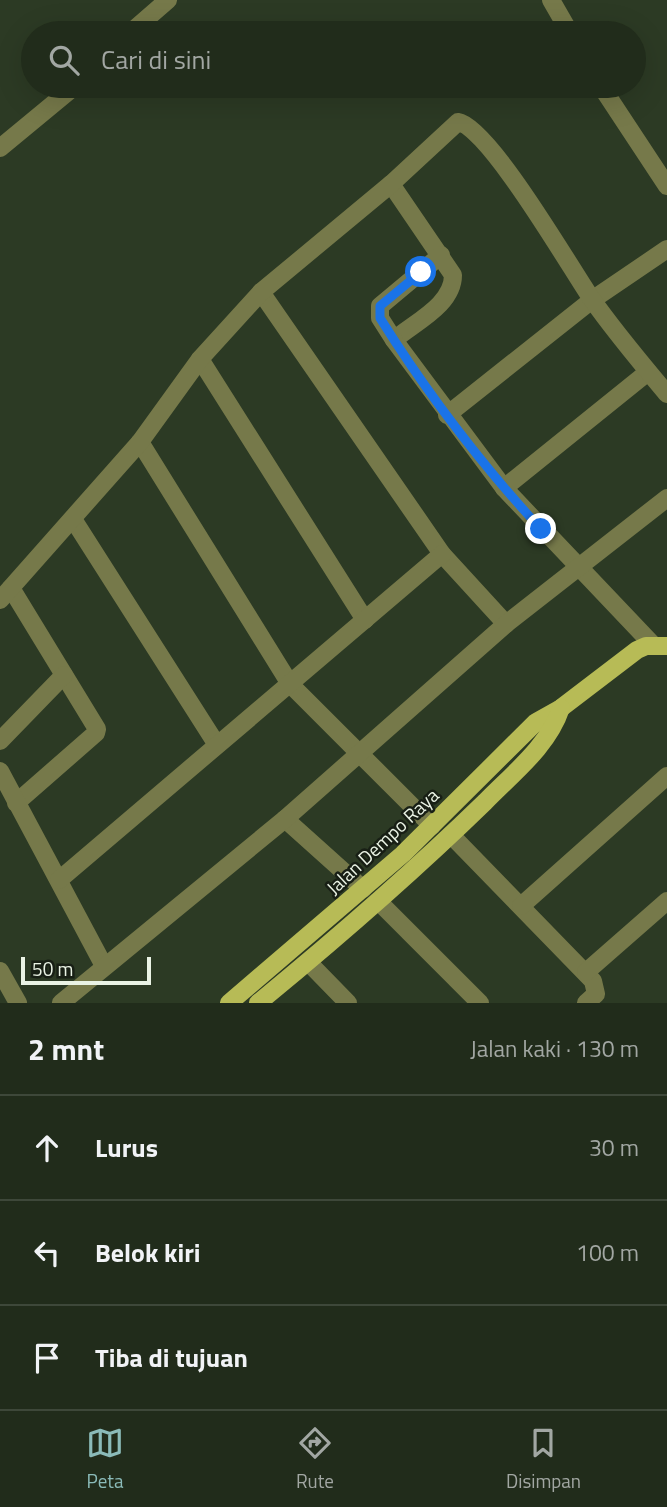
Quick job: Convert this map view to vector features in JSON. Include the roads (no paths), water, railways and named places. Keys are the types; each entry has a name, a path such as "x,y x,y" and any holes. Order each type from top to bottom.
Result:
{"main road":[{"name":"Jalan Dempo Raya","path":"258,1003 378,901 432,826 537,722 561,708 625,658 646,646 661,646"},
{"name":"Jalan Dempo Raya","path":"229,1003 363,889 451,835 554,730 561,708"}],"street":[{"path":"144,21 168,0"},
{"path":"551,0 562,21"},
{"path":"0,148 60,98"},
{"path":"609,98 667,186"},
{"path":"16,803 96,733 96,727 64,675 5,594 140,442 200,359 261,292 391,184 444,132 458,122 467,123 504,167 592,300 667,394"},
{"path":"391,184 453,275 453,287 447,298 394,340"},
{"path":"447,415 592,300 667,249"},
{"path":"441,255 380,306 380,318 447,415 504,488 578,569 661,646"},
{"path":"261,292 442,554 506,624"},
{"path":"200,359 365,620"},
{"path":"504,488 648,372"},
{"path":"140,442 290,684 432,826"},
{"path":"61,1003 285,818 506,624 667,498"},
{"path":"74,519 217,746"},
{"path":"59,880 442,554"},
{"path":"0,741 64,675"},
{"path":"0,771 104,966"},
{"path":"521,906 667,776"},
{"path":"285,818 363,889"},
{"path":"451,835 586,972 596,986 596,994 586,1003"},
{"path":"378,901 480,1003"},
{"path":"586,972 667,901"},
{"path":"307,962 348,1003"},
{"path":"0,971 18,1003"}]}
